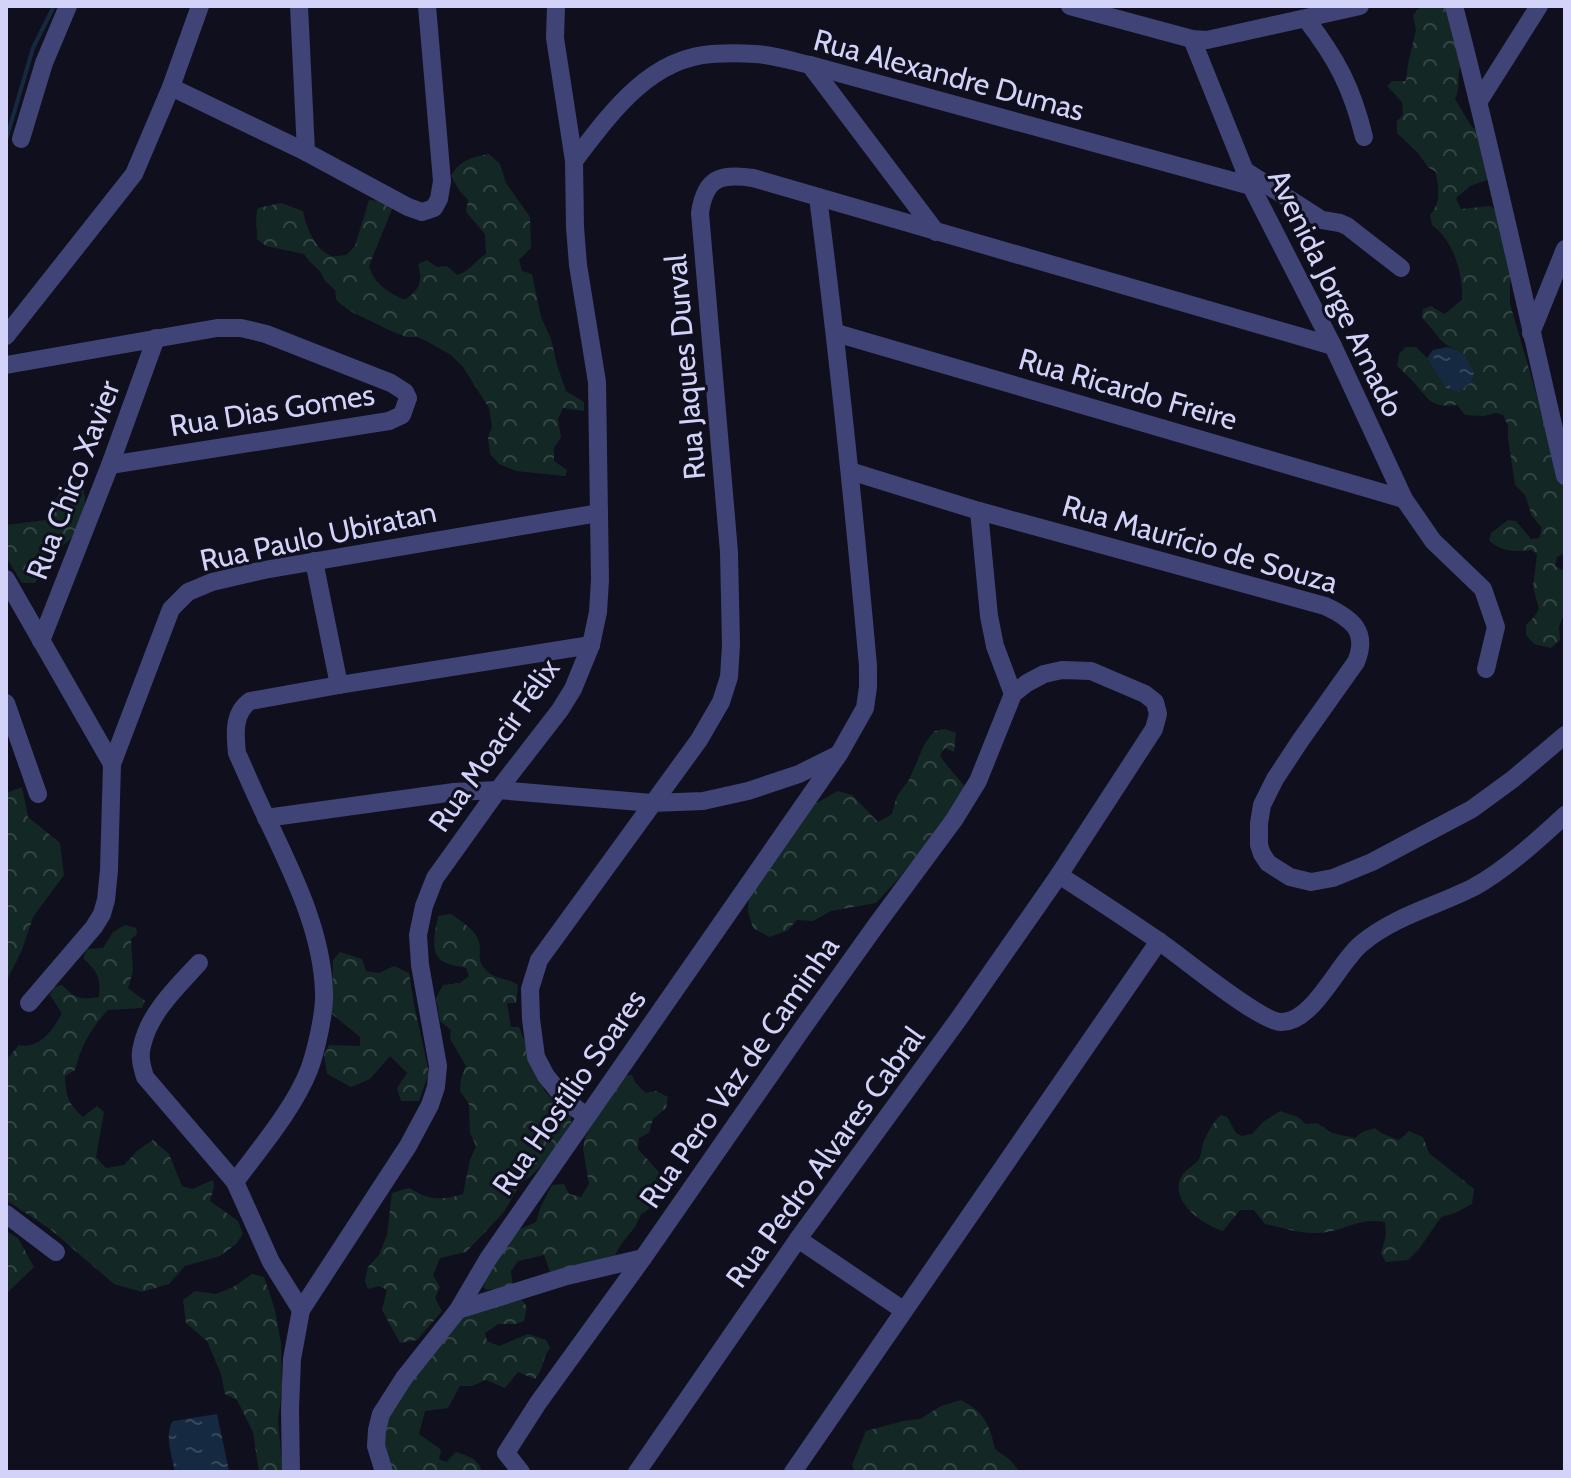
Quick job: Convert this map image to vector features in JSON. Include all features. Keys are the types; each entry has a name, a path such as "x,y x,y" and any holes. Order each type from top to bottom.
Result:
{"street":[{"path":"21,139 44,63 68,6"},
{"path":"6,336 134,174 171,87 200,6"},
{"path":"299,6 306,152"},
{"path":"171,87 422,212 434,208 442,181 427,6"},
{"name":"Rua Moacir Félix","path":"291,1472 292,1359 301,1310 408,1146 436,1087 438,1066 420,965 418,935 424,906 435,878 573,689 591,645 598,612 597,382 578,265 574,161 555,38 556,6"},
{"path":"1070,6 1192,39 1207,40 1306,19 1324,10 1360,6"},
{"path":"1454,6 1514,247 1565,476"},
{"path":"1479,101 1539,6"},
{"path":"1306,19 1326,44 1342,72 1355,102 1364,137"},
{"name":"Avenida Jorge Amado","path":"1192,39 1248,178 1333,346 1404,499 1433,541 1483,589 1496,627 1486,669"},
{"name":"Rua Alexandre Dumas","path":"574,161 613,110 639,86 672,64 709,54 758,54 1248,178 1322,220 1347,226 1401,268"},
{"path":"810,65 936,232"},
{"name":"Rua Jaques Durval","path":"586,1116 560,1093 536,1057 530,989 539,960 699,740 721,702 729,677 729,552 700,213 707,187 718,178 734,175 753,178 1333,346"},
{"name":"Rua Hostílio Soares","path":"384,1472 376,1446 381,1414 404,1378 458,1310 488,1259 839,754 865,708 868,687 850,471 818,197"},
{"path":"1531,333 1565,249"},
{"name":"Rua Dias Gomes","path":"110,465 389,421 402,415 408,398 405,392 391,383 266,334 241,328 217,328 156,338"},
{"name":"Rua Ricardo Freire","path":"836,333 1404,499"},
{"path":"6,365 156,338"},
{"name":"Rua Chico Xavier","path":"41,641 156,338"},
{"name":"Rua Maurício de Souza","path":"850,471 979,511 1325,606 1345,615 1355,625 1359,637 1360,651 1356,662 1275,779 1262,805 1259,823 1262,854 1268,863 1290,877 1311,882 1333,878 1385,855 1472,809 1565,735"},
{"path":"979,511 989,616 995,646 1013,694"},
{"name":"Rua Paulo Ubiratan","path":"112,764 171,609 188,592 212,582 264,570 599,513"},
{"path":"314,561 339,685"},
{"path":"6,579 112,764 109,870 102,914 29,1003"},
{"path":"235,1182 274,1129 309,1070 325,994 319,952 305,904 292,869 237,753 235,734 242,707 250,701 339,685 591,645"},
{"name":"Rua Pedro Alvares Cabral","path":"637,1472 798,1239 1059,875 1154,729 1158,714 1155,702 1145,694 1091,671 1062,670 1044,674 1013,694"},
{"name":"Rua Pero Vaz de Caminha","path":"521,1472 506,1453 510,1445 868,936 954,820 978,781 1013,694"},
{"path":"6,703 38,794"},
{"path":"266,818 454,792 498,790 652,803 703,801 748,791 799,774 839,754"},
{"path":"1059,875 1159,941 1252,1009 1275,1021 1284,1022 1296,1018 1313,1004 1359,945 1417,911 1475,886 1541,838 1565,815"},
{"path":"793,1472 1159,941"},
{"path":"199,963 150,1024 141,1047 145,1077 235,1182 271,1262 301,1310"},
{"path":"6,1214 56,1252"},
{"path":"798,1239 903,1310"},
{"path":"458,1310 567,1276 643,1258"}],"green space":[{"path":"1421,6 1444,6 1450,15 1462,62 1455,99 1471,126 1479,132 1488,162 1487,180 1470,186 1456,198 1461,209 1490,206 1500,213 1510,271 1510,304 1565,492 1565,553 1557,557 1555,566 1562,570 1565,568 1565,611 1559,627 1560,640 1551,648 1534,644 1526,635 1526,625 1539,609 1533,587 1537,554 1531,550 1503,549 1489,540 1491,533 1508,520 1516,521 1531,539 1539,538 1542,528 1532,516 1525,495 1515,485 1508,426 1503,415 1465,415 1457,405 1433,403 1397,366 1399,354 1406,347 1416,347 1439,377 1463,353 1443,342 1422,318 1423,309 1431,306 1444,314 1462,300 1461,279 1456,258 1446,240 1432,225 1430,215 1438,195 1436,172 1397,133 1397,121 1403,115 1402,102 1387,86 1392,81 1406,81 1416,30 1413,15"},
{"path":"489,154 500,164 506,183 530,217 531,248 519,260 522,271 532,274 541,317 551,339 566,391 584,402 584,411 563,408 558,419 561,437 554,448 554,461 567,470 565,476 516,471 499,464 490,454 488,438 492,427 489,408 463,367 451,355 418,337 406,337 350,311 337,301 335,290 304,254 266,246 257,239 258,208 281,203 303,211 312,237 326,253 346,255 355,246 369,200 385,201 392,209 369,266 374,278 383,287 405,300 419,285 418,264 427,260 437,267 447,266 457,275 486,254 485,234 466,212 468,200 451,176 467,160"},
{"path":"81,482 85,496 84,509 75,533 57,549 49,550 45,558 46,568 35,583 22,583 6,557 6,525 46,520 64,484"},
{"path":"945,729 956,733 954,752 945,748 940,755 965,787 951,813 876,903 831,911 813,921 797,920 787,931 769,937 753,928 748,912 749,894 813,805 838,791 852,795 878,822 892,814 897,796 909,780 924,745 934,731"},
{"path":"22,787 28,817 60,843 64,875 33,917 22,950 6,982 6,793"},
{"path":"451,914 475,934 484,968 518,985 516,1003 507,1003 511,1027 519,1027 544,1090 571,1115 571,1123 550,1157 521,1183 504,1212 466,1252 440,1258 433,1275 440,1287 435,1298 442,1311 417,1340 400,1343 382,1310 387,1290 379,1286 368,1289 365,1281 368,1267 379,1255 387,1235 392,1193 409,1188 435,1198 463,1194 476,1146 470,1133 469,1104 460,1091 466,1066 450,1039 451,1030 440,1021 436,998 443,985 460,983 469,976 466,968 444,962 435,951 438,916"},
{"path":"125,925 136,928 137,934 131,939 133,971 128,988 145,1001 142,1008 108,1010 97,1024 84,1045 75,1070 65,1076 69,1099 83,1117 97,1106 104,1112 96,1157 106,1168 124,1165 153,1140 169,1154 182,1186 192,1189 213,1180 210,1201 238,1221 243,1234 220,1256 185,1266 169,1284 142,1292 114,1284 50,1229 6,1200 6,1060 19,1045 39,1041 55,1025 62,1013 50,995 53,987 62,985 79,997 99,997 97,975 83,958 87,949 103,948 113,932"},
{"path":"340,952 362,959 366,971 379,973 394,966 409,973 429,1073 419,1101 401,1101 397,1088 407,1073 390,1056 370,1079 351,1087 327,1074 324,1055 329,1045 360,1046 360,1037 332,1014 333,960"},
{"path":"622,1075 632,1075 645,1093 656,1091 668,1097 666,1108 653,1119 649,1133 639,1138 638,1149 663,1180 661,1192 648,1210 641,1214 613,1259 550,1272 544,1255 518,1261 511,1271 513,1287 487,1290 483,1287 493,1263 520,1229 536,1222 552,1185 564,1184 569,1194 581,1197 589,1184 583,1149 585,1137"},
{"path":"1280,1111 1298,1117 1306,1124 1317,1123 1332,1133 1355,1138 1375,1128 1399,1140 1409,1131 1423,1137 1429,1153 1474,1189 1472,1204 1441,1217 1408,1260 1386,1262 1381,1254 1386,1234 1385,1222 1358,1223 1334,1231 1310,1233 1265,1224 1254,1210 1240,1210 1223,1231 1198,1218 1184,1203 1179,1186 1181,1177 1199,1159 1204,1141 1216,1121 1221,1115 1227,1117 1236,1133 1242,1136 1252,1134"},
{"path":"6,1231 18,1238 34,1267 6,1294"},
{"path":"252,1274 264,1277 275,1310 281,1343 282,1388 278,1421 283,1472 259,1472 253,1432 237,1400 225,1394 221,1374 207,1341 186,1323 183,1300 195,1291 216,1294"},
{"path":"520,1298 527,1307 524,1321 498,1324 485,1333 487,1341 499,1346 528,1334 546,1340 550,1348 538,1375 535,1379 518,1372 505,1388 486,1380 472,1386 460,1386 448,1408 425,1411 419,1434 439,1448 439,1459 446,1462 456,1452 476,1461 482,1472 391,1472 384,1446 386,1419 414,1375 462,1317"},
{"path":"961,1400 981,1414 988,1425 995,1449 1020,1472 855,1472 852,1465 866,1431 920,1419 941,1406"}],"water":[{"path":"1448,347 1463,353 1474,372 1471,382 1459,392 1446,388 1427,358 1433,350"},
{"path":"217,1414 229,1471 175,1472 169,1439 173,1421"}],"waterway":[{"path":"6,140 33,48 54,6"}]}
